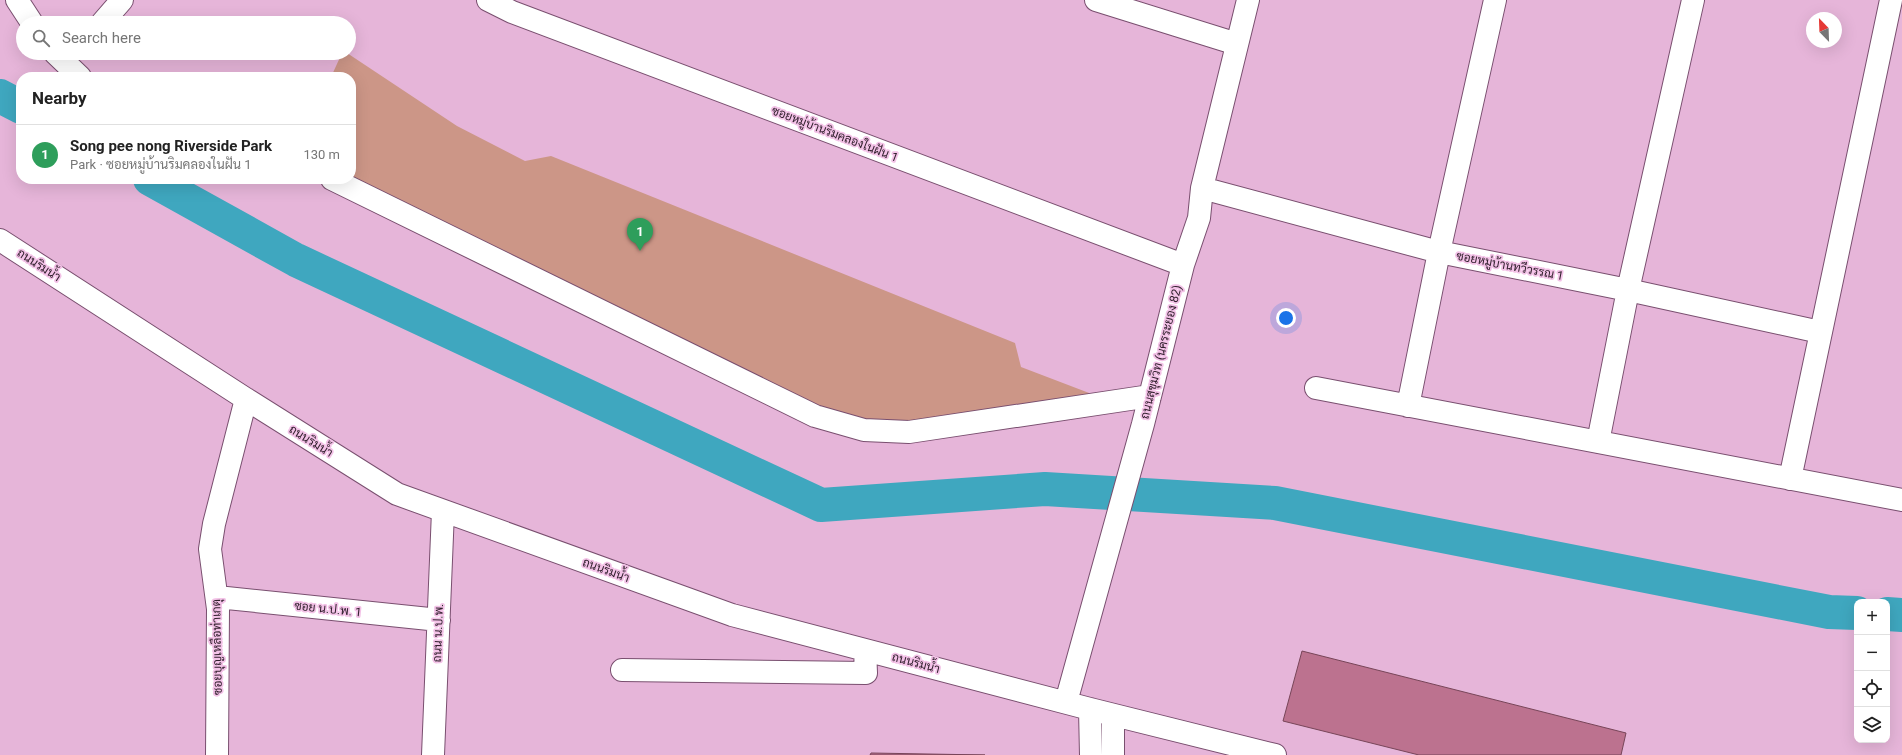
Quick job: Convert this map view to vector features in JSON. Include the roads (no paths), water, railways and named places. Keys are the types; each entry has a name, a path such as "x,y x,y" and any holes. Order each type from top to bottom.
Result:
{"street":[{"path":"18,0 28,16"},
{"path":"108,16 122,0"},
{"name":"ซอยหมู่บ้านริมคลองในฝัน 1","path":"488,0 512,12 1183,265"},
{"path":"1096,0 1237,44"},
{"name":"ถนนสุขุมวิท (นครระยอง 82)","path":"1066,702 1143,424 1183,265 1199,218 1202,188 1248,0"},
{"path":"1408,406 1439,252 1494,0"},
{"path":"1598,442 1628,290 1693,0"},
{"path":"1790,479 1891,0"},
{"path":"342,184 815,416 864,430 909,432 1150,396"},
{"name":"ซอยหมู่บ้านทวีวรรณ 1","path":"1202,188 1439,252 1628,290 1820,332"},
{"name":"ถนนริมน้ำ","path":"0,240 246,399 397,494 732,615 1113,715 1275,755"},
{"path":"1316,388 1902,500"},
{"name":"ซอยบุญเหลือท่าเกตุ","path":"217,755 218,609 210,549 214,524 246,399"},
{"name":"ถนน น.ป.พ.","path":"433,755 443,511"},
{"name":"ซอย น.ป.พ. 1","path":"217,597 439,620"},
{"path":"622,670 866,673 865,650"},
{"path":"1090,709 1090,755"},
{"path":"1113,715 1113,755"}],"waterway":[{"path":"0,96 16,104"},
{"path":"159,184 296,260 821,505 1045,489 1275,503 1829,612 1854,613"},
{"path":"1890,614 1902,615"}],"place":[{"name":"Song pee nong Riverside Park","path":"640,251"}]}
